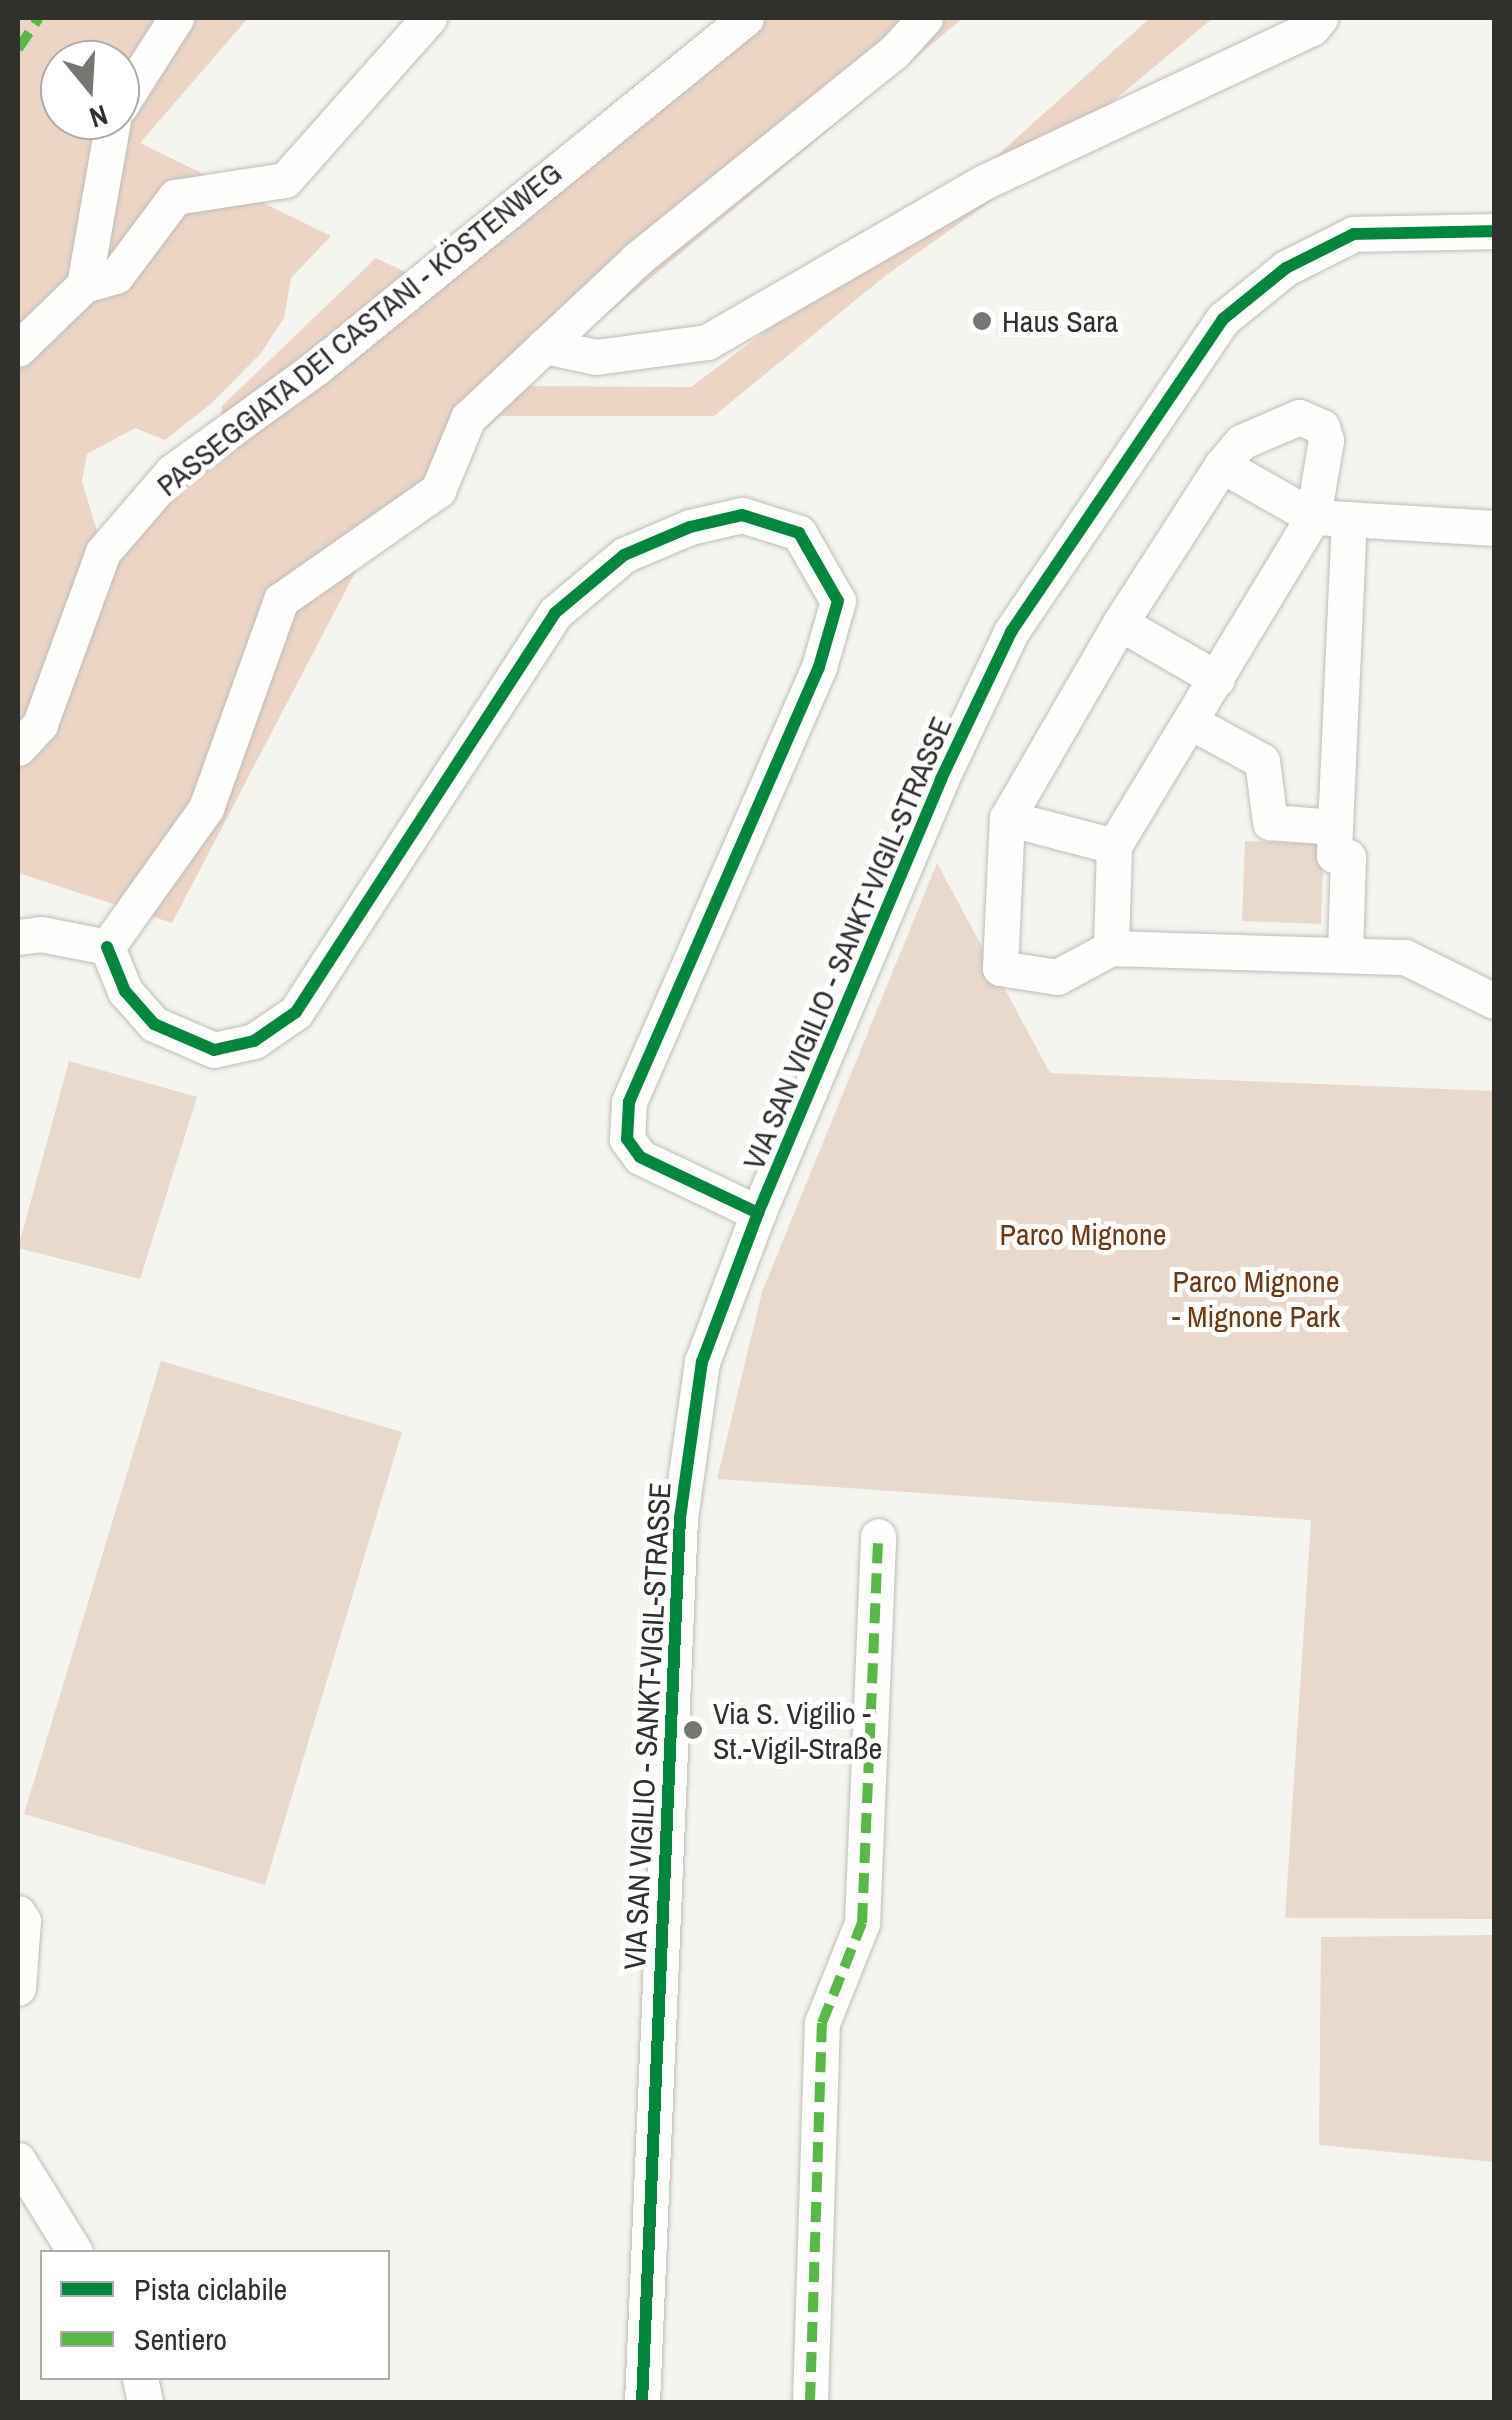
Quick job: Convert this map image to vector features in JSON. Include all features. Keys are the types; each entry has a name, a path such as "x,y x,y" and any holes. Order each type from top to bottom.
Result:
{"street":[{"path":"140,75 176,18"},
{"path":"18,349 84,285 116,276 174,197 285,180 430,18"},
{"name":"PASSEGGIATA DEI CASTANI - KÖSTENWEG","path":"18,748 40,724 104,552 172,472 317,367 746,18"},
{"path":"107,948 206,808 281,600 438,490 468,418 636,260 894,52 925,18"},
{"path":"544,346 596,357 707,342 982,183 1312,28 1320,18"},
{"path":"84,285 109,140"},
{"name":"VIA SAN VIGILIO - SANKT-VIGIL-STRASSE","path":"642,2402 680,1518 688,1436 702,1362 758,1213 941,779 1010,632 1223,319 1286,268 1354,234 1494,230"},
{"path":"1111,948 1114,846 1312,517 1326,440 1322,427 1300,417 1241,442 1222,465 1120,623 1006,818 1000,968 1057,977 1111,948 1405,956 1494,1001"},
{"path":"1222,465 1312,517 1494,528"},
{"path":"107,948 125,991 154,1024 214,1050 254,1040 296,1012 555,614 624,556 690,527 742,515 799,533 838,601 820,667 629,1102 627,1139 640,1157 758,1213"},
{"path":"1345,954 1348,857 1334,855 1350,522"},
{"path":"1120,623 1217,679"},
{"path":"1192,722 1262,761 1270,822 1335,827"},
{"path":"1006,818 1114,846"},
{"path":"18,937 41,934 107,948"},
{"path":"810,2402 822,2023 862,1922 878,1536"},
{"path":"18,1913 23,1922 18,1988"},
{"path":"18,2160 74,2250"}],"green space":[{"path":"1245,841 1324,844 1321,924 1242,921"},
{"name":"Parco Mignone - Mignone Park","path":"937,863 1050,1073 1494,1091 1494,1919 1285,1918 1311,1520 717,1479 762,1292"},
{"path":"69,1061 197,1097 140,1279 18,1248"},
{"path":"161,1361 402,1432 265,1885 24,1814"},
{"path":"1494,1935 1494,2162 1319,2145 1321,1937"}],"shaded area":[{"path":"18,18 248,18 140,143 331,236 291,278 284,318 261,353 213,402 165,440 135,428 87,454 82,481 103,551 220,433 222,406 376,258 416,277 727,18 963,18 521,386 691,387 981,170 1150,18 1213,18 1005,191 885,276 714,416 500,416 380,525 172,923 18,873"}],"marked path":[{"path":"18,49 39,18"},
{"path":"810,2402 822,2023 862,1923 878,1536"}],"cycle path":[{"path":"642,2402 680,1518 702,1362 758,1213 941,779 1011,632 1223,319 1286,268 1354,234 1494,231"},
{"path":"107,947 125,991 154,1024 214,1050 254,1041 296,1012 555,613 624,555 690,527 742,515 799,533 838,601 819,667 629,1102 627,1139 640,1157 758,1213"}],"place":[{"name":"Haus Sara","path":"982,321"},
{"name":"Via S. Vigilio - St.-Vigil-Straße","path":"693,1730"}],"park label":[{"name":"Parco Mignone","path":"1083,1234"}]}
